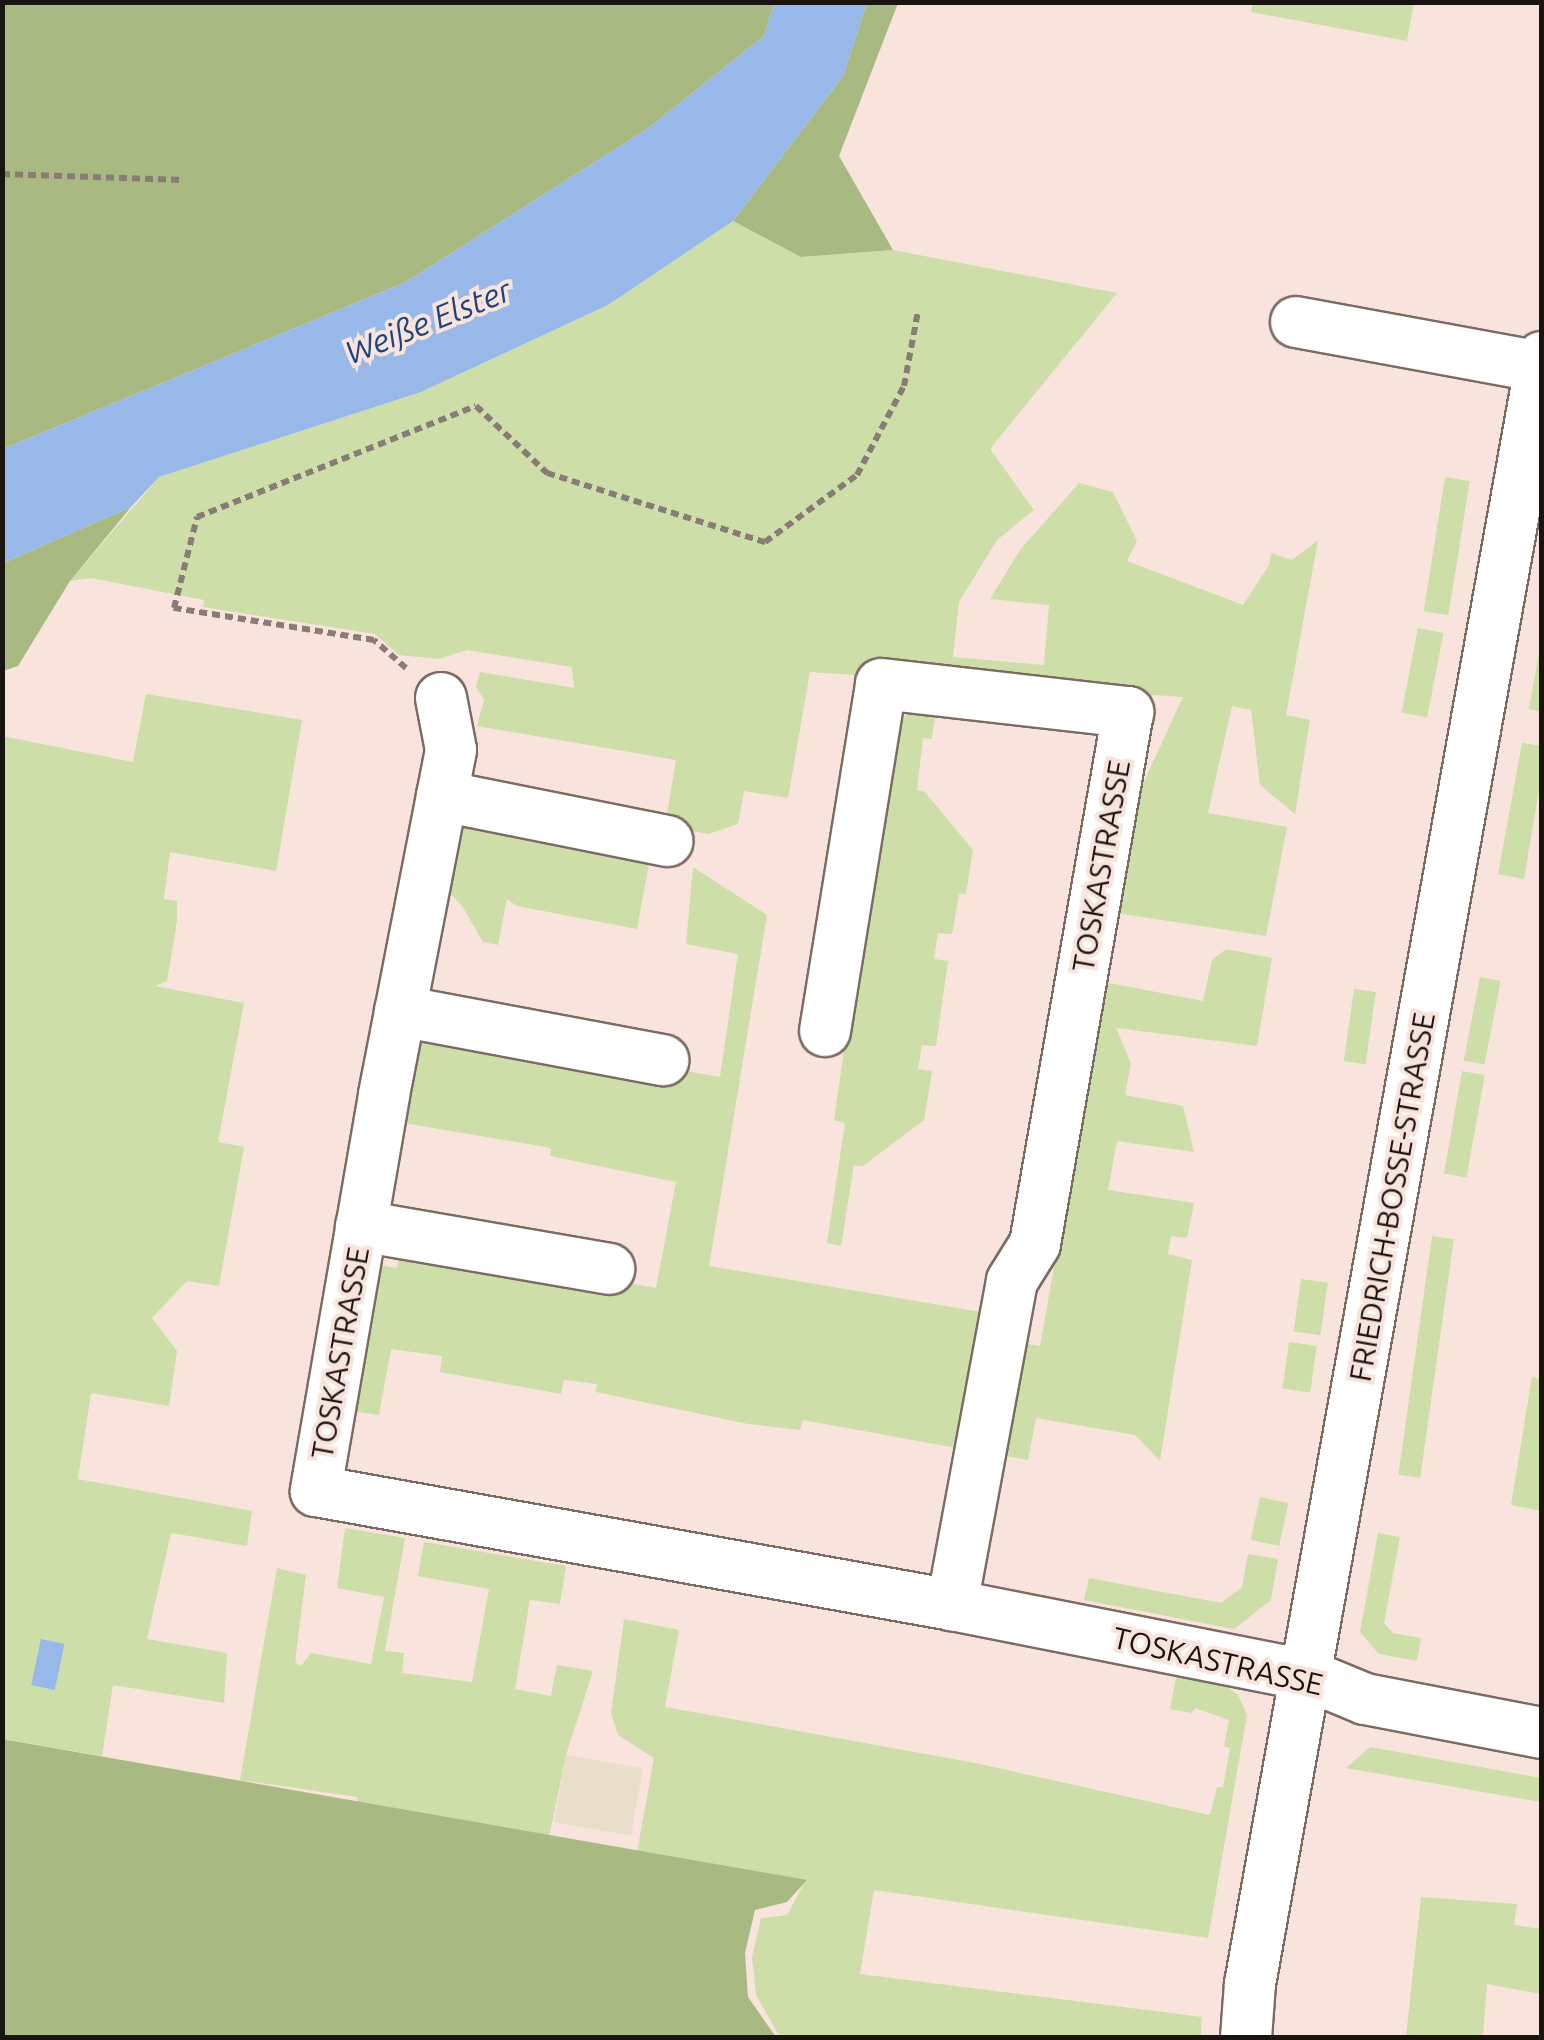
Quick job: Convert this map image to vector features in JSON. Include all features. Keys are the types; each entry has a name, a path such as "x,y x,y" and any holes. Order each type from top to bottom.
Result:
{"street":[{"path":"1296,322 1541,364"},
{"name":"FRIEDRICH-BOSSE-STRASSE","path":"1246,2038 1250,1984 1541,364"},
{"name":"TOSKASTRASSE","path":"825,1032 882,684 1128,712 1035,1244 1012,1280 952,1605"},
{"name":"TOSKASTRASSE","path":"441,698 451,750 400,1011 316,1491 952,1605 1307,1675 1365,1699 1542,1733"},
{"path":"442,796 668,841"},
{"path":"400,1011 664,1060"},
{"path":"361,1226 609,1269"}],"path":[{"path":"2,174 183,180"},
{"path":"441,698 374,640 174,608 198,517 476,406 547,473 764,542 857,475 904,386 918,310"}],"shaded area":[{"path":"566,1755 643,1769 631,1836 554,1822"}],"green space":[{"path":"1253,2 1414,3 1407,41 1251,12"},
{"path":"3,3 774,3 764,36 647,129 406,282 3,449"},
{"path":"867,3 898,3 839,156 893,250 801,257 733,221 843,76"},
{"path":"733,221 802,257 893,250 1117,293 990,449 1034,510 997,540 959,602 953,657 1044,665 1049,605 990,599 1020,550 1079,483 1113,492 1137,541 1127,561 1243,605 1269,565 1271,553 1292,560 1318,540 1286,715 1310,720 1295,814 1260,785 1251,710 1232,706 1208,813 1287,827 1266,936 1116,913 1135,801 1183,697 810,672 788,798 744,791 738,824 708,834 665,825 676,760 477,726 484,700 476,687 480,672 574,688 572,667 467,650 439,659 399,655 375,634 203,607 204,600 91,578 70,581 159,477 421,392 608,305"},
{"path":"1445,477 1470,481 1448,615 1424,611"},
{"path":"131,507 70,581 18,666 3,671 3,563"},
{"path":"1418,628 1444,633 1427,717 1402,712"},
{"path":"1541,641 1541,712 1529,709"},
{"path":"146,694 302,720 276,871 170,852 164,899 177,901 177,921 167,981 155,986 244,1003 218,1142 244,1147 219,1286 187,1281 152,1318 177,1351 169,1406 91,1393 78,1479 252,1511 247,1546 171,1533 147,1639 227,1653 224,1703 113,1685 102,1756 3,1739 2,736 133,762"},
{"path":"936,708 932,739 923,738 917,790 925,792 973,850 966,894 959,894 952,934 938,933 934,959 948,961 936,1046 922,1045 918,1069 932,1071 924,1120 863,1166 854,1165 841,1246 827,1243 845,1123 834,1120 889,738 897,722 914,710"},
{"path":"1522,743 1542,746 1541,777 1524,879 1498,874"},
{"path":"454,810 652,847 637,929 517,906 507,899 498,945 483,942 462,906 441,883"},
{"path":"693,867 767,915 709,1266 981,1312 956,1448 803,1420 800,1430 748,1424 596,1392 597,1384 564,1380 561,1394 440,1372 442,1356 391,1349 379,1415 346,1410 372,1264 397,1268 401,1242 656,1288 676,1182 550,1156 551,1149 546,1147 398,1122 415,1023 720,1077 738,954 686,944"},
{"path":"1226,949 1272,958 1257,1046 1116,1028 1131,1063 1125,1095 1183,1106 1194,1152 1117,1141 1108,1190 1194,1203 1187,1238 1171,1236 1168,1254 1192,1260 1160,1461 1135,1435 1036,1418 1028,1460 1000,1455 1019,1343 1040,1346 1104,982 1203,1001 1212,960"},
{"path":"1480,977 1501,981 1484,1064 1464,1060"},
{"path":"1354,989 1376,992 1366,1064 1344,1061"},
{"path":"1462,1071 1485,1075 1467,1177 1444,1173"},
{"path":"1432,1236 1454,1239 1420,1478 1398,1475"},
{"path":"1301,1279 1328,1283 1320,1335 1294,1331"},
{"path":"1289,1342 1317,1346 1310,1392 1282,1389"},
{"path":"1532,1377 1541,1379 1541,1511 1511,1505"},
{"path":"1260,1497 1288,1503 1279,1546 1251,1540"},
{"path":"345,1528 405,1538 385,1651 404,1653 402,1673 472,1682 489,1589 418,1576 424,1542 566,1566 560,1604 530,1600 515,1689 551,1696 557,1665 593,1671 566,1755 549,1837 357,1802 357,1797 240,1780 277,1568 306,1575 295,1663 301,1666 311,1653 371,1664 384,1597 337,1588"},
{"path":"1378,1533 1400,1537 1384,1623 1393,1633 1421,1638 1417,1661 1379,1654 1360,1632"},
{"path":"1248,1554 1278,1559 1271,1600 1234,1629 1084,1600 1089,1578 1221,1603 1242,1587"},
{"path":"624,1619 679,1630 665,1707 970,1762 1210,1815 1217,1787 1223,1787 1230,1748 1224,1746 1229,1720 1195,1708 1191,1713 1170,1709 1176,1677 1227,1687 1238,1695 1247,1715 1208,1938 874,1890 860,1974 1202,2017 1201,2037 780,2037 756,1995 752,1957 761,1918 787,1915 806,1880 637,1852 654,1758 618,1735 611,1713"},
{"path":"2,1739 807,1880 787,1902 755,1910 745,1953 748,1997 776,2037 3,2037"},
{"path":"1370,1747 1541,1778 1541,1802 1346,1768"},
{"path":"1421,1897 1517,1904 1514,1925 1541,1929 1541,1994 1487,1984 1483,2037 1406,2037"}],"water":[{"name":"Weiße Elster","path":"774,3 867,3 843,76 733,221 608,305 421,392 159,477 131,507 3,563 3,449 406,282 647,129 764,36"},
{"path":"41,1639 64,1644 55,1690 31,1685"}]}
